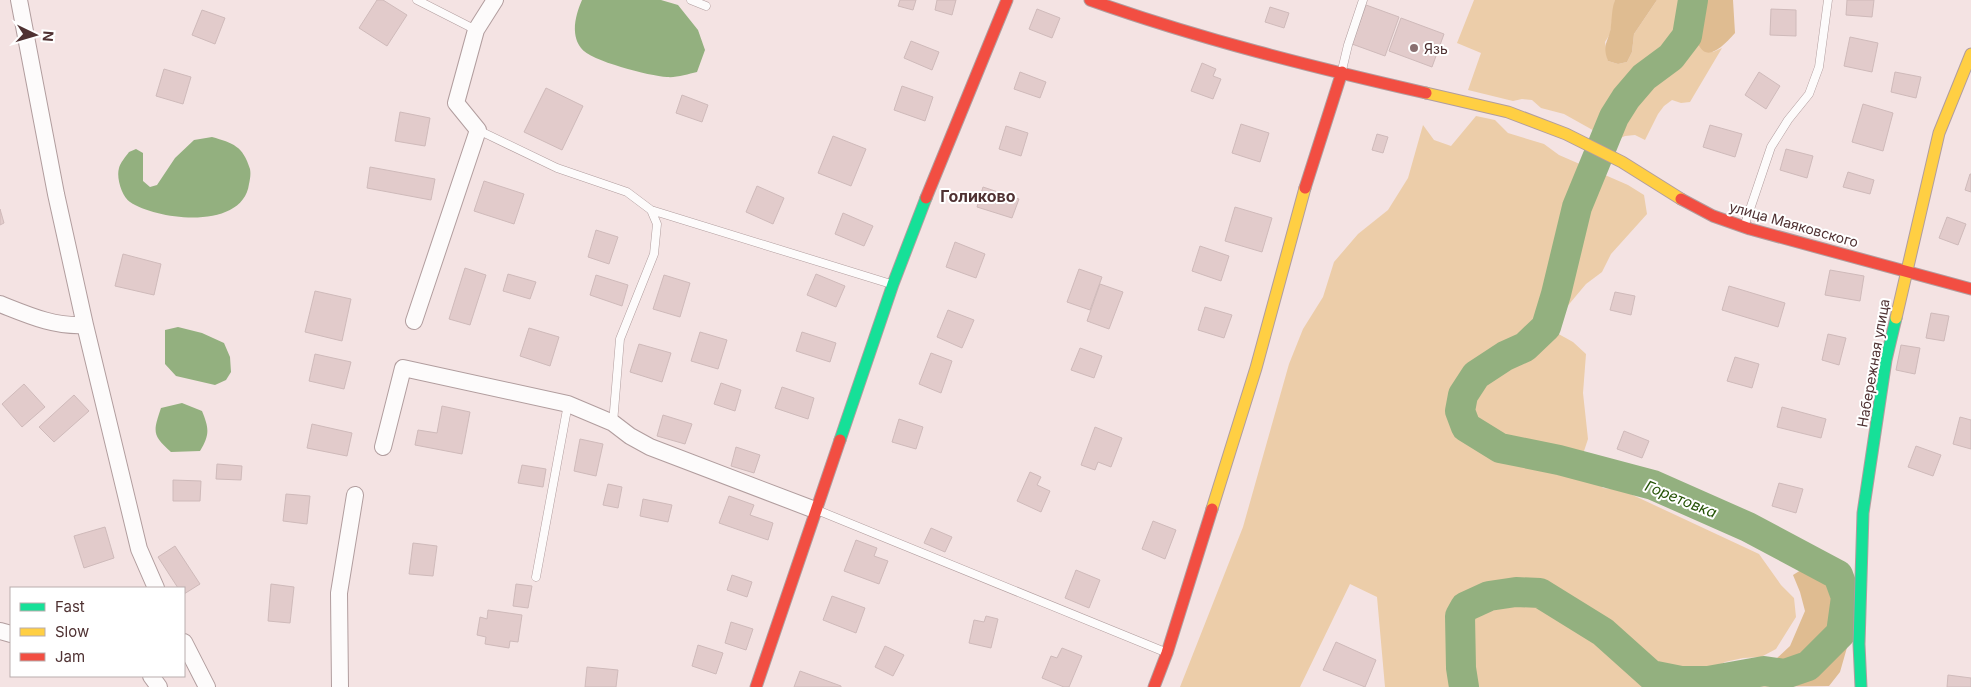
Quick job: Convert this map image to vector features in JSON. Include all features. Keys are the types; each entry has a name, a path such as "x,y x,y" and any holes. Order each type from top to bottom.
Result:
{"street":[{"path":"19,0 56,194 85,325 139,550 156,587"},
{"path":"414,321 478,130 456,103 476,30 495,0"},
{"path":"756,687 893,284 937,169 1007,0"},
{"name":"улица Маяковского","path":"1090,0 1211,39 1508,112 1540,123 1580,141 1620,162 1684,202 1712,216 1793,242 1906,270 1971,289"},
{"name":"Набережная улица","path":"1861,687 1858,644 1863,513 1886,360 1939,133 1971,54"},
{"path":"1156,687 1256,368 1298,210 1342,72"},
{"path":"0,304 44,321 68,326 85,325"},
{"path":"383,447 403,368 568,404 613,422 630,436 650,447 815,510"},
{"path":"340,687 339,593 355,495"},
{"path":"185,644 207,687"}],"lane":[{"path":"417,0 476,30"},
{"path":"691,0 706,6"},
{"path":"1342,72 1348,45 1363,0"},
{"path":"1744,226 1771,146 1788,120 1809,94 1816,76 1819,67 1828,0"},
{"path":"478,130 557,168 627,192 651,210 893,284"},
{"path":"613,422 620,340 654,254 657,224 651,210"},
{"path":"536,577 568,404"},
{"path":"815,510 1167,653"}],"shaded area":[{"path":"582,0 661,0 678,5 698,30 705,50 697,72 674,77 659,76 608,63 587,53 581,48 575,30 576,18"},
{"path":"1474,0 1615,0 1610,34 1605,42 1608,61 1618,64 1627,62 1632,52 1634,34 1657,0 1686,0 1694,17 1693,27 1713,52 1722,48 1690,102 1681,103 1672,100 1664,106 1645,140 1635,135 1625,136 1616,140 1607,138 1564,114 1541,108 1532,100 1522,99 1513,101 1468,90 1481,53 1457,43"},
{"path":"1615,0 1657,0 1634,34 1632,52 1627,62 1618,64 1608,61 1605,50"},
{"path":"1686,0 1733,0 1735,33 1716,50 1705,52 1697,41 1693,12"},
{"path":"1476,116 1495,120 1508,133 1544,144 1559,155 1628,185 1644,195 1647,214 1611,254 1602,272 1586,284 1560,315 1555,332 1573,342 1586,354 1583,393 1588,439 1582,457 1603,488 1622,490 1759,554 1781,585 1794,598 1796,617 1776,649 1761,657 1725,662 1709,671 1692,687 1385,687 1377,597 1350,584 1300,687 1180,687 1243,527 1289,364 1303,329 1323,297 1334,262 1358,234 1388,210 1408,178 1423,125 1434,140 1451,146"},
{"path":"212,137 226,141 240,150 250,169 249,184 243,199 232,209 216,215 179,217 143,209 127,200 124,196 118,172 129,152 136,149 143,153 143,181 150,187 157,185 175,158 194,140"},
{"path":"178,327 202,333 224,343 230,357 231,372 226,380 215,385 176,376 165,364 165,330"},
{"path":"182,403 202,411 207,427 207,436 200,451 171,452 157,437 156,428 161,408"},
{"path":"1827,564 1839,579 1850,601 1850,637 1840,672 1829,686 1699,687 1702,679 1738,665 1776,659 1790,646 1805,611 1793,575 1809,565"}],"building":[{"path":"377,0 383,0 407,15 387,46 359,28"},
{"path":"900,0 916,0 913,10 898,6"},
{"path":"937,0 956,0 952,15 935,10"},
{"path":"1847,0 1874,0 1872,17 1846,15"},
{"path":"1366,5 1399,17 1385,56 1352,44"},
{"path":"1270,7 1289,13 1284,28 1265,22"},
{"path":"1037,9 1060,18 1052,38 1029,29"},
{"path":"1771,9 1796,10 1796,36 1770,35"},
{"path":"202,10 225,18 215,44 192,35"},
{"path":"1401,18 1444,34 1432,67 1389,51"},
{"path":"1850,37 1878,43 1872,72 1844,66"},
{"path":"911,41 939,52 932,70 904,58"},
{"path":"1202,63 1216,69 1213,76 1221,79 1213,99 1191,91"},
{"path":"164,69 191,77 183,104 156,96"},
{"path":"1020,72 1046,82 1040,98 1014,89"},
{"path":"1759,72 1780,86 1766,109 1745,95"},
{"path":"1895,72 1921,77 1916,98 1891,92"},
{"path":"902,86 933,97 925,121 894,110"},
{"path":"546,88 583,106 562,150 524,132"},
{"path":"682,95 708,105 702,122 676,113"},
{"path":"1863,104 1893,113 1883,151 1852,142"},
{"path":"400,112 430,118 425,146 395,141"},
{"path":"1241,124 1269,133 1260,162 1232,153"},
{"path":"1710,125 1742,134 1735,157 1703,147"},
{"path":"1006,126 1028,133 1021,156 999,149"},
{"path":"1377,134 1388,137 1383,153 1372,150"},
{"path":"833,136 866,149 851,186 818,173"},
{"path":"1786,149 1813,156 1807,178 1780,170"},
{"path":"370,167 435,179 431,200 367,188"},
{"path":"1848,172 1874,180 1870,194 1843,187"},
{"path":"1971,174 1971,192 1965,190"},
{"path":"484,181 524,194 514,224 474,211"},
{"path":"757,186 784,198 773,224 746,212"},
{"path":"983,187 1019,199 1012,218 977,207"},
{"path":"1235,207 1272,218 1262,252 1225,241"},
{"path":"0,209 4,223 0,225"},
{"path":"843,213 873,226 864,246 835,234"},
{"path":"1947,217 1966,224 1958,245 1939,238"},
{"path":"596,230 618,237 609,264 588,257"},
{"path":"955,242 985,254 976,278 946,267"},
{"path":"1200,246 1229,256 1221,281 1192,271"},
{"path":"123,254 161,264 154,295 115,286"},
{"path":"465,268 486,275 470,325 449,319"},
{"path":"1079,269 1102,277 1090,310 1067,302"},
{"path":"1830,270 1864,276 1860,301 1825,295"},
{"path":"508,274 536,282 530,299 503,291"},
{"path":"816,274 845,286 836,307 807,295"},
{"path":"596,275 628,285 622,306 590,295"},
{"path":"664,275 690,283 680,317 653,309"},
{"path":"1100,284 1123,292 1109,329 1087,321"},
{"path":"1729,286 1785,303 1778,327 1722,310"},
{"path":"315,291 351,299 342,341 305,332"},
{"path":"1615,292 1635,296 1631,315 1610,310"},
{"path":"1205,307 1232,315 1224,338 1198,330"},
{"path":"948,310 974,320 962,348 937,337"},
{"path":"1931,313 1949,316 1944,341 1926,338"},
{"path":"529,328 559,337 550,366 520,356"},
{"path":"700,332 727,340 718,369 691,361"},
{"path":"802,332 836,343 830,362 796,351"},
{"path":"1828,334 1846,338 1839,365 1822,360"},
{"path":"639,344 671,353 662,382 630,372"},
{"path":"1901,345 1920,348 1915,374 1896,370"},
{"path":"1080,348 1102,356 1094,378 1071,370"},
{"path":"931,353 952,361 941,393 919,384"},
{"path":"315,354 351,362 344,389 309,381"},
{"path":"1735,357 1759,364 1752,388 1727,381"},
{"path":"721,383 741,390 735,411 714,404"},
{"path":"24,384 45,407 22,427 2,404"},
{"path":"782,387 814,398 808,419 775,408"},
{"path":"74,395 89,411 54,442 39,427"},
{"path":"442,406 470,412 462,454 415,445 418,430 437,433"},
{"path":"1782,407 1826,419 1821,438 1777,427"},
{"path":"663,415 692,424 685,444 657,436"},
{"path":"1960,417 1971,420 1971,449 1953,444"},
{"path":"899,419 923,427 916,449 892,442"},
{"path":"312,424 352,433 347,456 307,448"},
{"path":"1095,427 1122,438 1111,467 1098,462 1095,470 1081,465"},
{"path":"1624,431 1649,441 1642,458 1617,449"},
{"path":"580,439 603,444 596,476 574,471"},
{"path":"1916,446 1941,455 1933,476 1908,467"},
{"path":"736,447 760,455 754,473 731,466"},
{"path":"217,464 242,466 241,480 216,479"},
{"path":"522,465 546,469 543,487 518,483"},
{"path":"1030,472 1041,477 1037,485 1050,491 1041,512 1017,501"},
{"path":"173,480 201,481 200,501 173,501"},
{"path":"1779,483 1803,489 1796,513 1772,506"},
{"path":"608,484 622,487 618,508 603,505"},
{"path":"286,494 310,496 307,524 283,521"},
{"path":"729,496 754,505 750,515 773,523 768,540 719,523"},
{"path":"643,499 672,505 668,522 640,516"},
{"path":"1153,521 1176,530 1165,559 1142,549"},
{"path":"105,527 114,558 84,568 74,536"},
{"path":"931,528 952,537 945,552 924,543"},
{"path":"856,540 877,548 874,556 888,561 879,584 844,571"},
{"path":"413,543 437,546 433,576 409,574"},
{"path":"175,546 200,584 185,593 185,587 177,587 158,557"},
{"path":"1076,570 1100,580 1089,608 1065,598"},
{"path":"732,575 752,582 747,597 727,590"},
{"path":"271,584 294,587 290,623 268,621"},
{"path":"516,584 532,586 528,608 513,606"},
{"path":"832,596 865,608 856,633 823,620"},
{"path":"488,610 522,615 518,642 510,641 509,648 485,644 486,637 477,635 480,617 487,619"},
{"path":"986,616 998,619 991,648 969,643 974,620 984,622"},
{"path":"731,622 753,629 746,650 725,643"},
{"path":"1336,642 1376,660 1365,687 1323,670"},
{"path":"698,645 723,653 716,674 692,666"},
{"path":"885,646 904,655 893,676 875,667"},
{"path":"1062,648 1082,656 1069,687 1064,687 1042,678 1051,656 1057,658"},
{"path":"587,667 618,670 616,687 585,687"},
{"path":"800,671 841,686 841,687 794,687"},
{"path":"1948,675 1971,678 1971,687 1947,687"}],"waterway":[{"name":"Горетовка","path":"1464,687 1461,668 1460,616 1465,607 1489,596 1516,592 1540,593 1603,632 1651,675 1681,681 1708,681 1764,671 1785,674 1808,666 1841,633 1846,597 1838,575 1748,527 1653,485 1559,460 1500,448 1466,427 1460,411 1463,395 1476,375 1505,356 1525,347 1546,327 1577,207 1614,117 1626,98 1644,77 1671,57 1687,36 1693,0"}],"traffic: fast":[{"path":"840,440 893,284 926,198"},
{"path":"1861,687 1859,644 1863,513 1886,360 1896,318"}],"traffic: slow":[{"path":"1896,318 1939,133 1971,54"},
{"path":"1426,93 1508,112 1566,134 1622,162 1681,199"},
{"path":"1212,509 1256,368 1305,188"}],"traffic: jam":[{"path":"926,198 1007,0"},
{"path":"1090,0 1256,51 1426,93"},
{"path":"1305,188 1342,72"},
{"path":"1681,199 1713,216 1750,229 1971,289"},
{"path":"756,687 840,440"},
{"path":"1154,687 1167,653 1212,509"}],"place":[{"name":"Язь","path":"1414,48"}],"district":[{"name":"Голиково","path":"978,196"}]}
